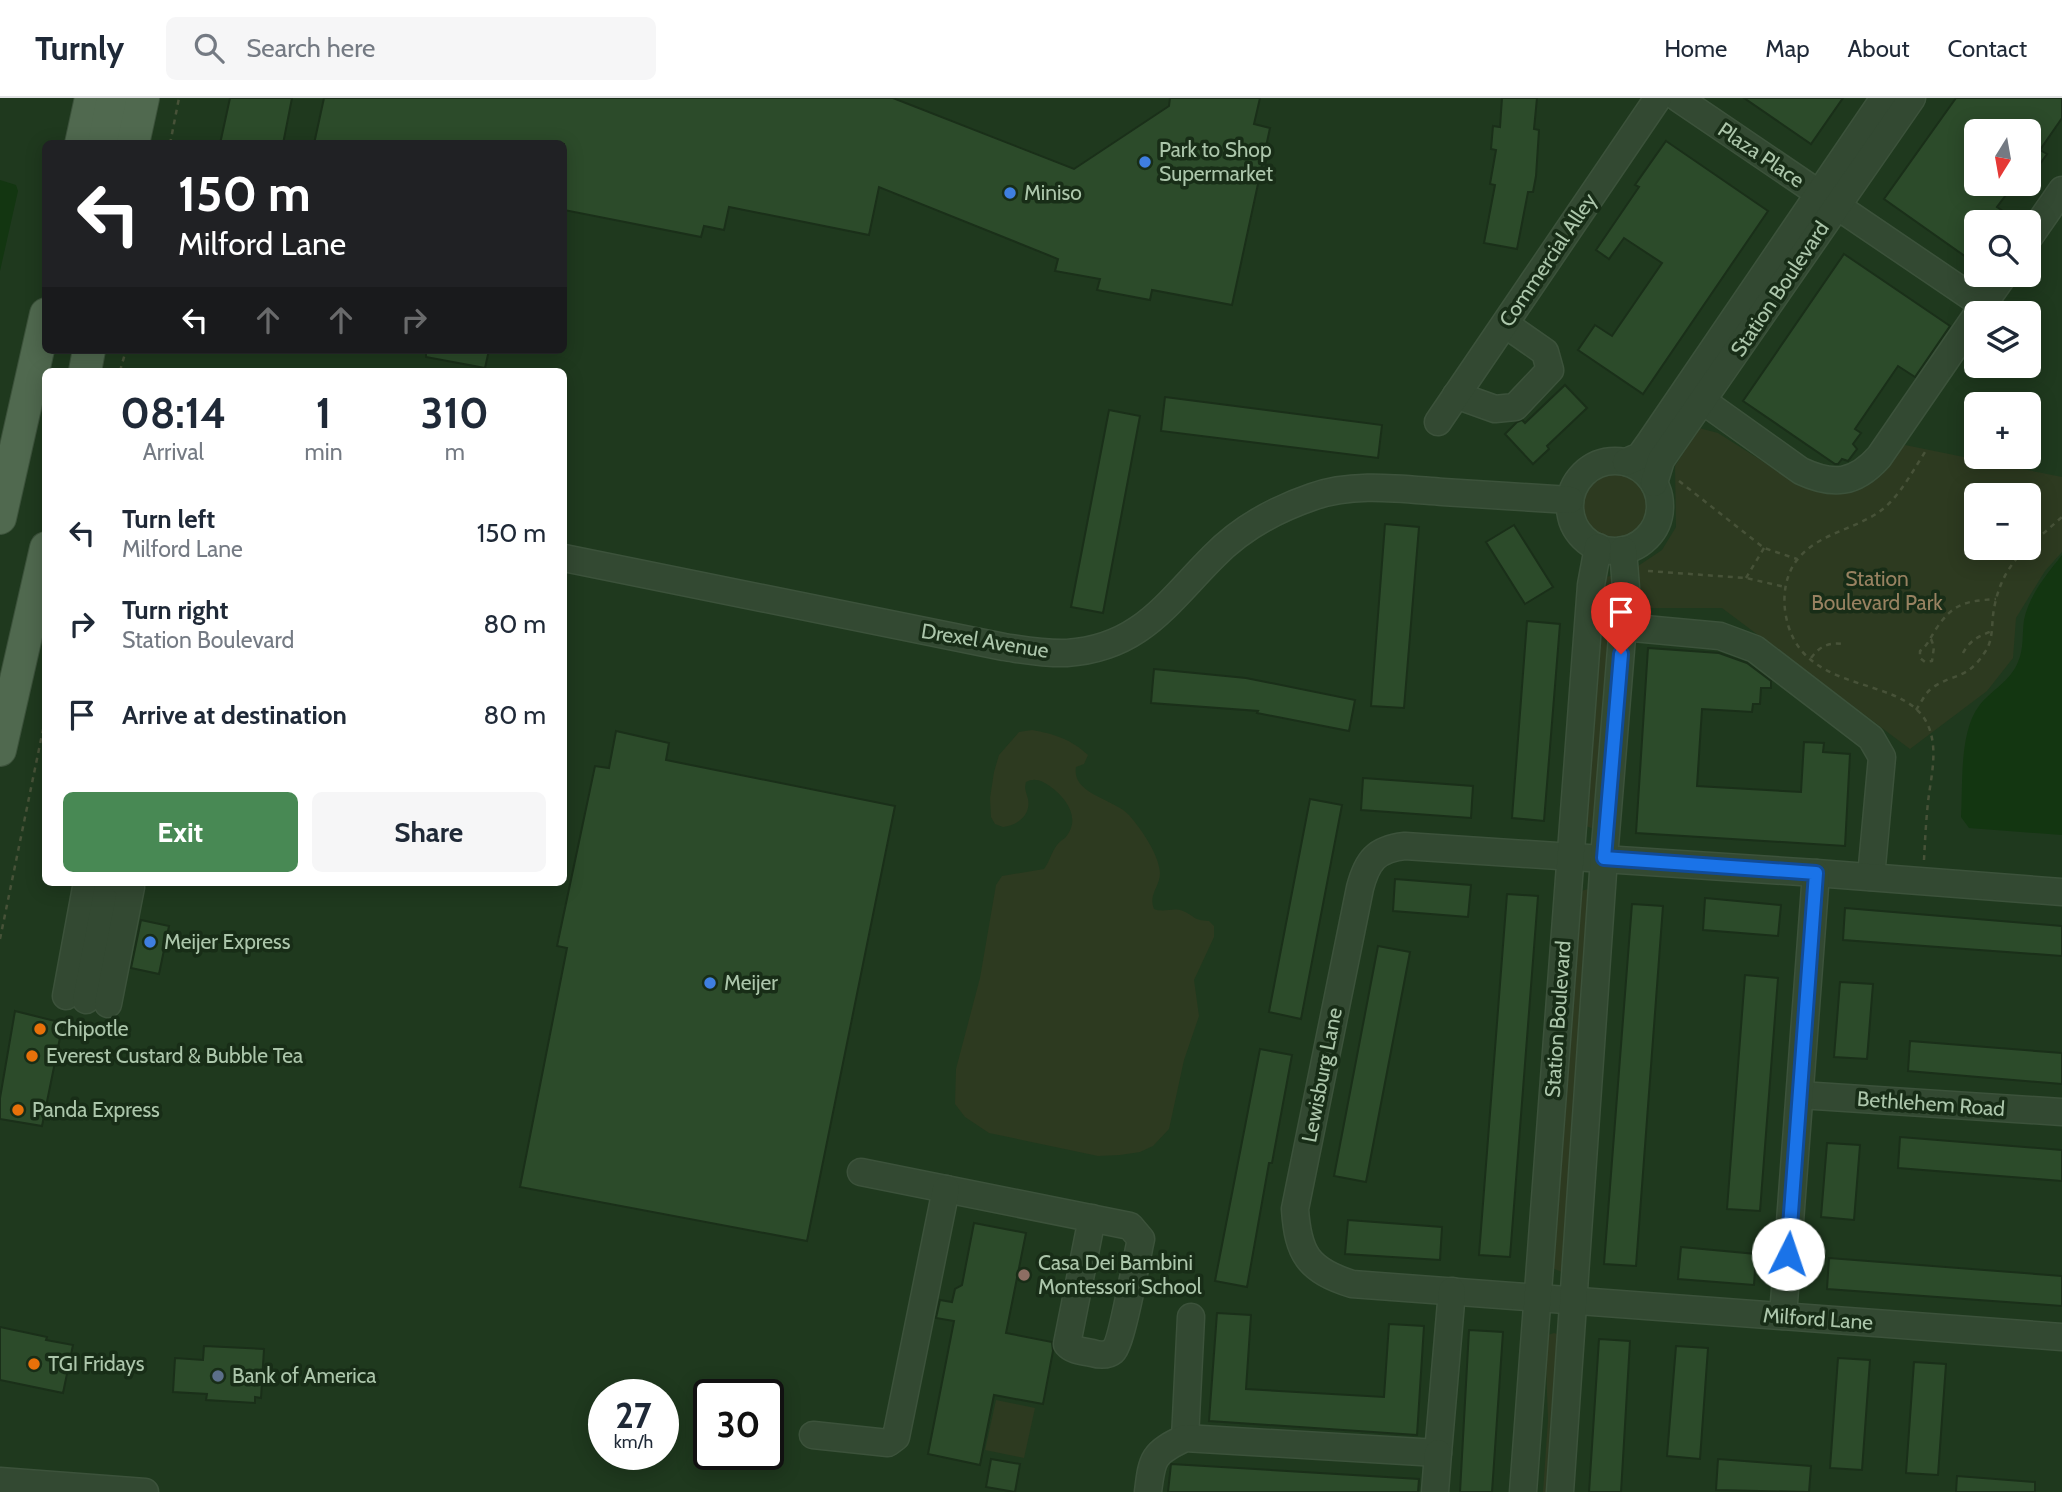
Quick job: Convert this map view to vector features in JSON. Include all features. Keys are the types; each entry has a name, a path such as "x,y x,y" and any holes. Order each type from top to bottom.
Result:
{"main road":[{"path":"82,140 90,98"},
{"path":"105,140 113,98"},
{"path":"134,140 143,98"},
{"path":"0,518 42,332"},
{"path":"0,750 42,566"}],"street":[{"name":"Commercial Alley","path":"1438,422 1658,98"},
{"name":"Plaza Place","path":"1678,98 1828,201 1965,301"},
{"name":"Station Boulevard","path":"1828,201 1884,98"},
{"name":"Station Boulevard","path":"1626,462 1640,456 1694,394 1828,201 1912,98"},
{"path":"2041,220 2062,190"},
{"path":"1457,395 1495,409 1515,407 1550,370 1545,352 1505,324"},
{"path":"1694,394 1801,471 1816,478 1846,480 1870,468 1880,457 1964,333"},
{"name":"Station Boulevard","path":"1663,479 1661,460 1694,394"},
{"path":"1614,460 1626,462 1663,479 1656,524 1648,537 1637,545 1611,549 1586,540 1576,528 1571,515 1570,500 1574,488 1590,468 1614,460"},
{"name":"Drexel Avenue","path":"567,559 1004,648 1068,653 1125,638 1158,615 1213,556 1252,524 1276,511 1315,496 1348,489 1394,489 1570,500"},
{"name":"Station Boulevard","path":"1560,1492 1604,858 1626,588 1611,549"},
{"name":"Station Boulevard","path":"1524,1492 1536,1298 1591,585 1611,549"},
{"path":"1623,627 1720,636 1755,649 1871,738 1882,757 1871,877"},
{"name":"Lewisburg Lane","path":"1536,1298 1352,1284 1327,1276 1307,1257 1297,1235 1295,1209 1364,870 1375,857 1387,848 1405,846 1604,858"},
{"path":"1604,858 2062,892"},
{"path":"1783,1316 1816,873"},
{"path":"87,886 87,1000"},
{"path":"87,1000 108,886"},
{"path":"87,1000 129,886"},
{"name":"Bethlehem Road","path":"1800,1095 2062,1112"},
{"path":"861,1172 1092,1218 1130,1226 1141,1238 1116,1349 1110,1354 1100,1355 1072,1349 1067,1344 1092,1218"},
{"path":"813,1435 888,1443 896,1437 946,1189"},
{"path":"1435,1492 1452,1292"},
{"name":"Milford Lane","path":"1536,1298 2062,1337"},
{"path":"1185,1438 1191,1317"},
{"path":"1148,1492 1151,1465 1163,1448 1185,1438 1438,1453"},
{"path":"0,1481 145,1492"}],"path":[{"path":"171,140 179,98"},
{"path":"1924,867 1933,748 1927,724 1916,710 1889,694 1845,680 1827,671 1811,658 1796,642 1788,624 1784,601 1788,575 1797,559 1823,539 1882,510 1927,449"},
{"path":"1663,479 1764,548 1797,559"},
{"path":"2041,536 2062,517"},
{"path":"1746,578 1764,548"},
{"path":"1916,710 1934,687 1966,673 1987,649 1996,599 2003,579 2016,560"},
{"path":"1648,572 1746,578 1785,587"},
{"path":"1931,639 1934,654 1932,661 1925,662 1920,658 1920,651 1947,614 1957,606 1976,600 1996,599"},
{"path":"1963,653 1967,644 1992,631"},
{"path":"1811,658 1819,648 1835,643 1842,644"},
{"path":"0,939 42,734"}],"green space":[{"name":"Station Boulevard Park","path":"1699,428 1718,433 1805,488 1831,494 1864,483 1905,445 1964,457 1964,469 2023,469 2062,477 2062,552 2045,571 2016,618 2013,658 1987,691 1910,749 1722,608 1637,608 1638,566 1662,550 1676,527 1675,466"},
{"path":"1623,473 1636,479 1645,488 1649,494 1649,522 1641,533 1630,541 1609,543 1591,533 1583,522 1581,501 1591,483 1602,475"},
{"path":"1614,576 1594,829 1586,826 1600,591 1605,577"},
{"path":"1032,730 1062,738 1088,755 1084,764 1076,767 1080,784 1122,809 1144,834 1153,850 1160,873 1152,899 1154,909 1179,910 1196,919 1209,921 1214,926 1214,937 1194,980 1199,1016 1184,1060 1169,1129 1153,1146 1140,1152 1098,1156 989,1133 965,1117 955,1104 956,1069 980,978 996,885 1002,876 1044,869 1072,824 1067,803 1048,785 1036,780 1026,782 1028,805 1022,818 1003,827 995,824 991,817 990,798 999,755 1019,732"},
{"path":"1581,891 1592,891 1565,1271 1562,1272 1552,1268"},
{"path":"1548,1335 1560,1335 1552,1492 1543,1492 1548,1419 1545,1340"},
{"path":"996,1400 1035,1408 1024,1458 985,1450"}],"shaded area":[{"path":"0,180 16,185 18,191 0,271"},
{"path":"2062,555 2062,835 1969,828 1961,817 1963,759 1968,730 1979,706 2015,669 2021,652 2026,611 2039,585"}],"building":[{"path":"230,98 292,98 284,140 221,140"},
{"path":"324,98 893,98 1074,169 1169,106 1170,98 1260,98 1254,124 1270,128 1232,305 1152,290 1150,300 1097,290 1100,279 1055,271 1058,259 879,187 869,235 729,207 724,230 704,226 701,237 567,211 567,140 315,140"},
{"path":"1502,98 1537,98 1534,129 1539,130 1536,176 1533,192 1528,192 1517,249 1484,243 1495,185 1490,184 1496,150 1491,149 1493,126 1500,127"},
{"path":"1744,98 1843,98 1811,144"},
{"path":"1956,98 2062,98 2062,118 2041,149 2041,119 1964,119 1964,196 2005,196 1997,207 2001,210 1964,210 1964,256 1884,199"},
{"path":"1666,141 1768,211 1643,394 1578,350 1595,325 1612,336 1662,263 1624,238 1609,259 1596,250 1639,187 1635,185"},
{"path":"2041,151 2047,154 2041,162"},
{"path":"1844,254 1950,326 1915,377 1898,366 1855,429 1861,433 1853,444 1857,449 1848,461 1842,459 1835,464 1743,401"},
{"path":"426,354 488,354 485,368 426,357"},
{"path":"1565,385 1587,408 1547,446 1549,449 1533,464 1505,434 1517,422 1522,420 1525,423"},
{"path":"1165,397 1382,425 1378,458 1161,431"},
{"path":"1109,410 1140,416 1103,613 1071,607"},
{"path":"1385,524 1419,527 1404,708 1371,706"},
{"path":"1514,525 1553,587 1525,604 1486,542"},
{"path":"1527,621 1560,624 1544,821 1512,818"},
{"path":"1648,648 1719,653 1747,663 1771,681 1771,688 1761,688 1760,704 1753,704 1752,712 1702,709 1697,786 1801,792 1804,742 1824,743 1823,752 1850,754 1845,846 1636,833"},
{"path":"1154,669 1246,678 1355,700 1349,731 1257,713 1258,711 1151,703"},
{"name":"Meijer","path":"616,731 669,743 666,760 895,806 807,1241 520,1187 567,948 557,946 595,766 609,768"},
{"path":"1363,778 1473,786 1471,818 1361,810"},
{"path":"1310,799 1342,805 1301,1019 1269,1012"},
{"path":"1395,879 1471,885 1468,917 1393,911"},
{"path":"1507,894 1538,896 1510,1257 1479,1255"},
{"path":"1705,898 1781,905 1778,936 1703,930"},
{"path":"1632,904 1663,906 1636,1266 1604,1264"},
{"path":"1845,908 2062,926 2062,956 1843,940"},
{"name":"Meijer Express","path":"141,920 169,926 159,974 131,968"},
{"path":"1378,946 1410,952 1366,1182 1334,1176"},
{"path":"1745,975 1778,978 1760,1211 1727,1209"},
{"path":"1840,982 1873,984 1867,1059 1834,1057"},
{"path":"15,1011 63,1023 42,1126 0,1119 0,1098"},
{"path":"1910,1041 2062,1053 2062,1084 1908,1071"},
{"path":"1260,1049 1292,1055 1247,1287 1215,1281"},
{"path":"1900,1137 2062,1150 2062,1181 1898,1168"},
{"path":"1827,1143 1860,1145 1854,1220 1821,1217"},
{"path":"1348,1220 1442,1227 1440,1260 1345,1254"},
{"path":"974,1223 1026,1233 1006,1333 1052,1342 1053,1351 1043,1404 994,1395 980,1465 928,1454 954,1321 936,1318 940,1300 952,1302 955,1289 962,1285"},
{"path":"1681,1247 1756,1254 1754,1285 1678,1279"},
{"path":"1829,1258 2062,1276 2062,1306 1827,1289"},
{"path":"1217,1313 1251,1315 1246,1389 1384,1397 1389,1324 1424,1326 1417,1435 1209,1421"},
{"name":"TGI Fridays","path":"0,1327 73,1345 63,1393 0,1380"},
{"path":"1469,1330 1503,1332 1492,1492 1460,1492"},
{"path":"1599,1339 1630,1341 1621,1492 1589,1492"},
{"name":"Bank of America","path":"204,1346 264,1349 261,1398 255,1397 255,1403 206,1400 207,1394 173,1392 175,1358 203,1360"},
{"path":"1676,1346 1708,1348 1700,1459 1667,1456"},
{"path":"1838,1358 1870,1360 1862,1470 1830,1468"},
{"path":"1914,1362 1946,1364 1938,1475 1906,1473"},
{"path":"991,1459 1020,1464 1015,1492 986,1487"},
{"path":"1718,1459 1811,1466 1809,1492 1716,1490"},
{"path":"1171,1464 1419,1479 1418,1492 1168,1492"},
{"path":"1957,1476 2035,1482 2035,1492 1956,1492"}],"place":[{"name":"Park to Shop Supermarket","path":"1145,162"},
{"name":"Miniso","path":"1010,193"},
{"name":"Meijer Express","path":"150,942"},
{"name":"Meijer","path":"710,983"},
{"name":"Chipotle","path":"40,1029"},
{"name":"Everest Custard & Bubble Tea","path":"32,1056"},
{"name":"Panda Express","path":"18,1110"},
{"name":"Casa Dei Bambini Montessori School","path":"1024,1275"},
{"name":"TGI Fridays","path":"34,1364"},
{"name":"Bank of America","path":"218,1376"}],"route":[{"path":"1621,654 1604,858 1816,873 1788,1254"}]}
